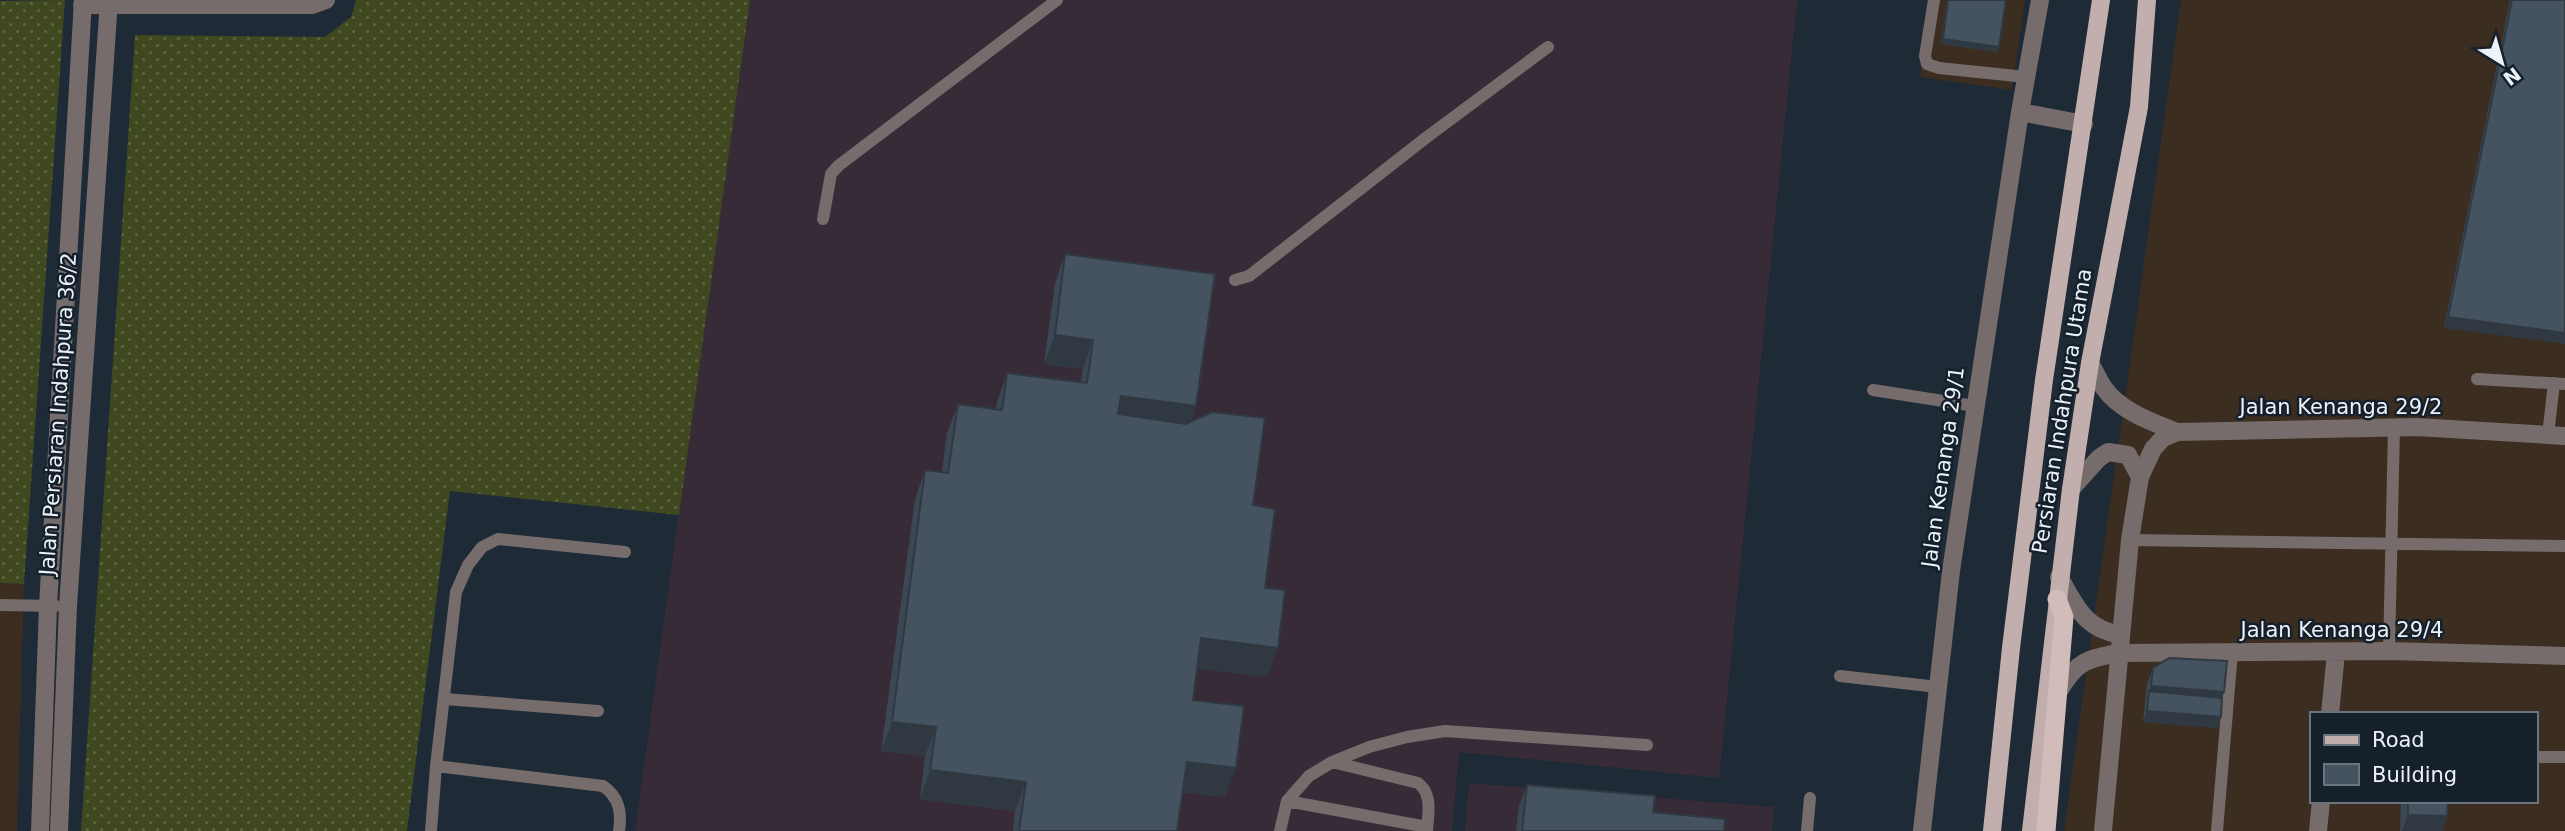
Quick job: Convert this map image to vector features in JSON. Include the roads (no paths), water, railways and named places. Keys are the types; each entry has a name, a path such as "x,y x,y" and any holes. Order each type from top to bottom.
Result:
{"highway":[{"path":"2046,831 2064,617 2057,598"}],"main road":[{"name":"Persiaran Indahpura Utama","path":"1992,831 2011,648 2038,434 2101,0"},
{"name":"Persiaran Indahpura Utama","path":"2031,831 2071,489 2090,363 2139,107 2147,0"}],"street":[{"path":"83,3 312,5 326,0"},
{"name":"Jalan Kenanga 29/1","path":"1923,831 1951,571 2020,112 2040,0"},
{"name":"Jalan Persiaran Indahpura 36/2","path":"40,831 48,606 83,3"},
{"name":"Jalan Persiaran Indahpura 36/2","path":"59,831 68,607 108,3"},
{"path":"2020,112 2084,124"},
{"path":"2090,363 2104,389 2117,402 2146,419 2177,432"},
{"name":"Jalan Kenanga 29/2","path":"2177,432 2394,428 2556,435"},
{"path":"2103,831 2130,540 2140,477 2153,449 2163,438 2177,432"},
{"path":"2071,489 2099,458 2108,452 2127,454 2140,477"},
{"path":"2059,577 2088,621 2120,644"},
{"path":"2059,691 2070,672 2120,644"},
{"name":"Jalan Kenanga 29/4","path":"2120,644 2231,652 2389,651 2565,656"},
{"path":"2330,712 2336,653"},
{"path":"2318,831 2321,803"}],"lane":[{"path":"823,219 831,174 838,166 1057,0"},
{"path":"1934,0 1925,55 1927,64 1939,68 2026,77"},
{"path":"1235,280 1249,276 1548,47"},
{"path":"2477,379 2560,383 2556,435"},
{"path":"1873,390 1975,406"},
{"path":"2389,651 2394,428"},
{"path":"431,831 456,592 468,565 482,547 498,539 625,552"},
{"path":"2130,540 2565,547"},
{"path":"0,606 68,607"},
{"path":"2217,831 2231,652"},
{"path":"1840,676 1938,687"},
{"path":"445,699 598,711"},
{"path":"1280,831 1287,801 1309,776 1332,762 1369,747 1407,737 1445,731 1647,745"},
{"path":"2537,757 2565,757"},
{"path":"1287,801 1427,829 1428,796 1425,788 1418,783 1332,762"},
{"path":"436,766 603,786 614,794 617,802 618,831"},
{"path":"1807,831 1810,798"}]}
